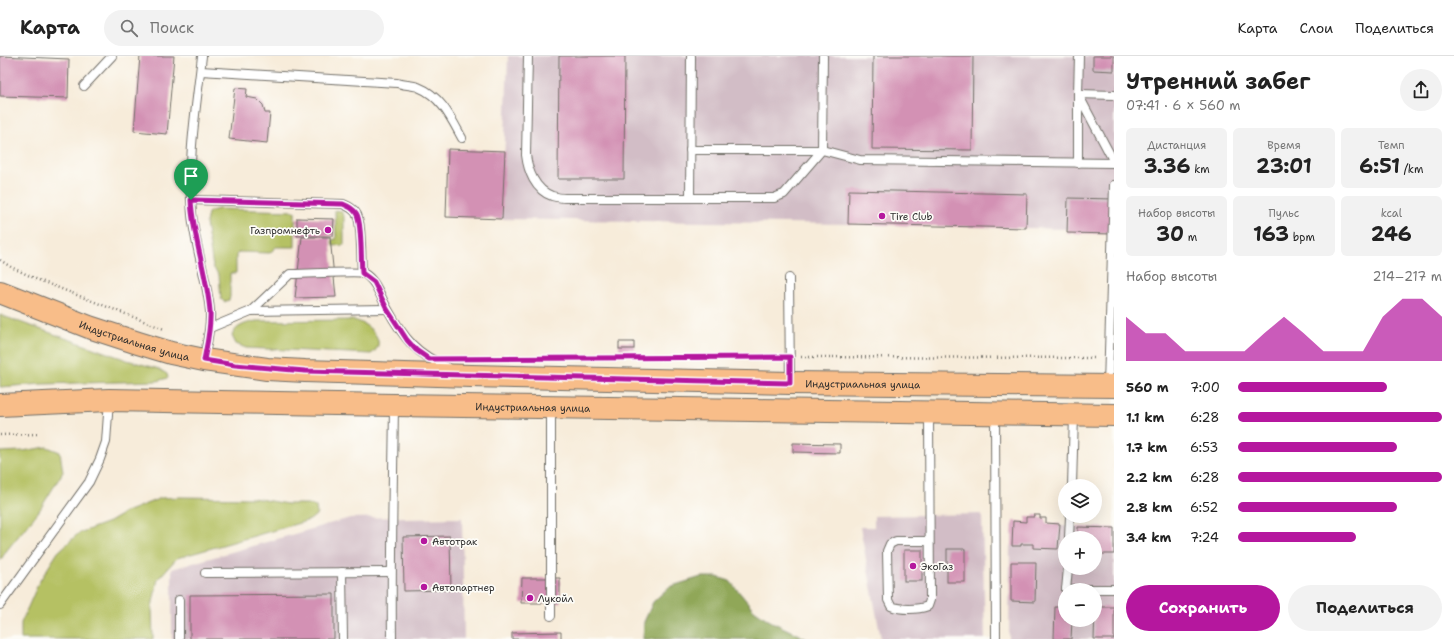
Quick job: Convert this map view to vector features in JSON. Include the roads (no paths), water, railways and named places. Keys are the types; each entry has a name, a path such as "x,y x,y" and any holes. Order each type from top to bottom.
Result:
{"main road":[{"name":"Индустриальная улица","path":"0,292 96,329 171,353 235,365 305,371 790,383 1111,386"},
{"name":"Индустриальная улица","path":"0,405 109,400 1114,415"}],"lane":[{"path":"84,86 112,56"},
{"path":"202,56 192,145 191,200 195,233 208,299 210,328 204,360"},
{"path":"528,56 526,155 528,167 534,180 542,189 552,196 565,198 774,198 784,194 822,150 822,56"},
{"path":"690,198 691,56"},
{"path":"1078,163 1079,56"},
{"path":"201,71 397,83 418,87 433,95 444,106 462,138"},
{"path":"690,150 822,150 860,160 1114,163 1078,94"},
{"path":"1078,94 1114,95"},
{"path":"1111,386 1109,358 1114,185"},
{"path":"191,200 343,204 357,213 362,273"},
{"path":"210,328 251,311 290,274 362,273 374,282 387,309 407,340 416,350 435,362 470,376"},
{"path":"789,278 790,383"},
{"path":"251,311 387,309"},
{"path":"0,605 89,482 106,442 109,400"},
{"path":"392,639 391,572 394,405"},
{"path":"551,407 551,616"},
{"path":"929,413 930,600 928,606 922,608 897,608 891,606 888,600 887,551 890,544 896,541 929,541"},
{"path":"995,414 996,639"},
{"path":"1072,479 1074,415"},
{"path":"342,572 343,639"},
{"path":"205,573 391,572"},
{"path":"1102,589 1114,589"},
{"path":"179,600 180,639"}],"place":[{"name":"Tire Club","path":"882,216"},
{"name":"Газпромнефть","path":"328,230"},
{"name":"Автотрак","path":"424,541"},
{"name":"ЭкоГаз","path":"913,566"},
{"name":"Автопартнер","path":"424,587"},
{"name":"Лукойл","path":"530,598"}]}
